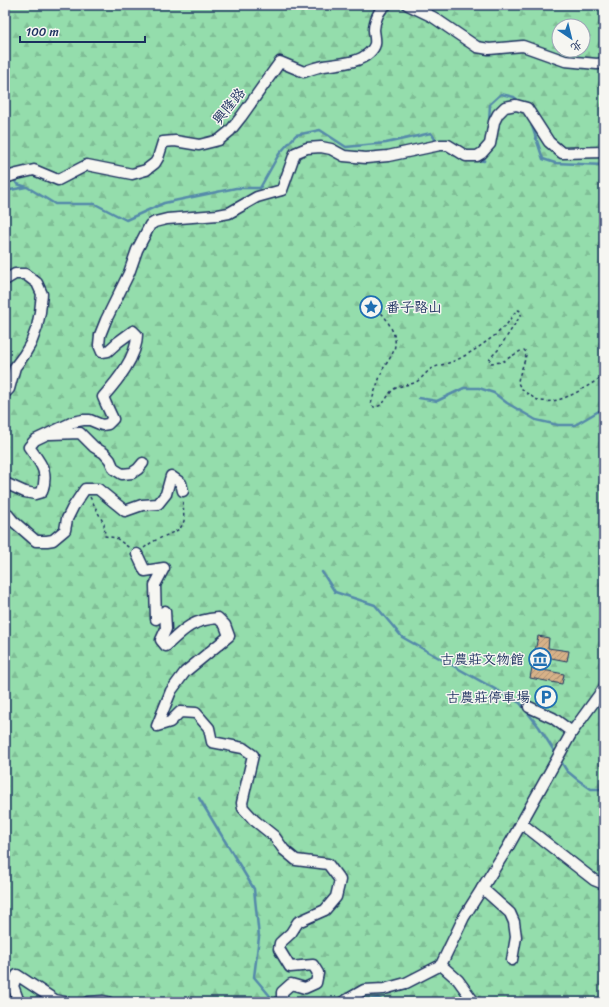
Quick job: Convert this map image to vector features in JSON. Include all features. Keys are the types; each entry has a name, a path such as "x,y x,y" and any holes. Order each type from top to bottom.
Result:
{"street":[{"name":"興隆路","path":"5,178 34,170 58,180 87,165 132,174 146,170 155,163 158,158 162,142 174,141 199,145 218,140 230,131 280,62 288,64 304,72 318,67 355,61 368,54 374,47 376,40 374,29 376,20 383,7 386,5"},
{"path":"408,5 433,17 477,47 490,49 523,46 565,61 597,64 604,63"},
{"path":"5,483 25,492 35,494 42,492 45,484 45,473 41,463 29,447 35,440 73,422 90,420 102,425 108,424 112,418 103,397 128,364 137,344 137,335 133,331 108,351 102,352 99,346 100,335 129,273 137,250 150,225 155,222 167,219 229,213 257,197 282,190 295,153 307,148 331,149 344,156 366,158 388,156 440,145 448,145 466,156 477,156 490,144 494,122 498,114 505,106 516,105 527,108 550,142 562,153 604,152"},
{"path":"5,280 15,274 25,274 37,283 42,294 37,327 24,355 15,367 9,389 5,393"},
{"path":"48,434 80,433 94,447 104,453 110,460 114,469 122,474 132,473 143,464"},
{"path":"5,511 13,521 36,541 47,541 53,540 65,530 67,519 85,489 98,489 125,511 142,505 158,504 166,494 171,476 181,483 182,491"},
{"path":"137,554 146,571 164,568 155,585 156,619 165,611 166,629 161,640 166,646 192,624 207,619 218,618 225,625 228,636 185,672 171,691 157,726 170,722 180,712 196,714 209,728 212,742 243,748 253,755 242,802 243,808 254,820 274,836 284,850 296,860 328,864 340,880 336,897 325,910 298,922 291,933 280,943 279,949 290,967 313,965 318,973 316,983 305,988 291,984 282,992 282,1002"},
{"path":"343,1002 364,990 384,989 406,982 441,965 464,918 508,847 572,732 604,688"},
{"path":"529,707 553,718 572,732"},
{"path":"521,823 594,880 604,884"},
{"path":"482,888 510,913 514,922 516,937 512,960"},
{"path":"441,965 458,980 474,1002"},
{"path":"19,1002 13,986 17,975 55,1000 65,1002"},
{"path":"88,1002 108,1002"}],"path":[{"path":"371,307 381,312 386,318 394,334 396,343 394,350 382,371 372,399 372,404 374,407 382,405 391,391 416,382 432,369 455,361 484,344 496,335 506,325 515,312 519,310 521,315 498,350 491,357 490,361 491,363 502,362 524,350 526,352 526,356 518,381 519,387 538,400 555,401 565,398 604,376"},
{"path":"85,489 104,524 105,536 116,538 137,554 152,542 180,529 184,521 182,491"}],"green space":[{"path":"5,5 604,5 604,1002 5,1002"}],"building":[{"name":"古農莊文物館","path":"538,636 549,638 548,648 569,651 567,661 546,657 543,670 564,674 562,684 530,678"}],"waterway":[{"path":"489,123 490,104 501,94 514,97 520,102"},
{"path":"530,120 543,159 555,163 604,165"},
{"path":"13,178 17,184 27,187 55,204 95,204 126,220 164,203 236,188 260,188 279,154 296,135 320,130 346,147 386,143 431,133 439,142"},
{"path":"477,160 484,161 485,156"},
{"path":"5,169 10,174"},
{"path":"5,191 26,187"},
{"path":"419,398 437,401 464,388 479,388 494,393 507,403 536,420 558,425 575,425 604,408"},
{"path":"322,572 335,592 375,605 402,637 520,703 539,727 556,754"},
{"path":"560,760 567,771 591,789 604,789"},
{"path":"199,798 254,889 259,937 254,977 275,1002"},
{"path":"5,975 14,978"},
{"path":"358,1002 378,998 385,1002"}],"place":[{"name":"番子路山","path":"371,307"},
{"name":"古農莊文物館","path":"540,659"},
{"name":"古農莊停車場","path":"546,697"}]}
